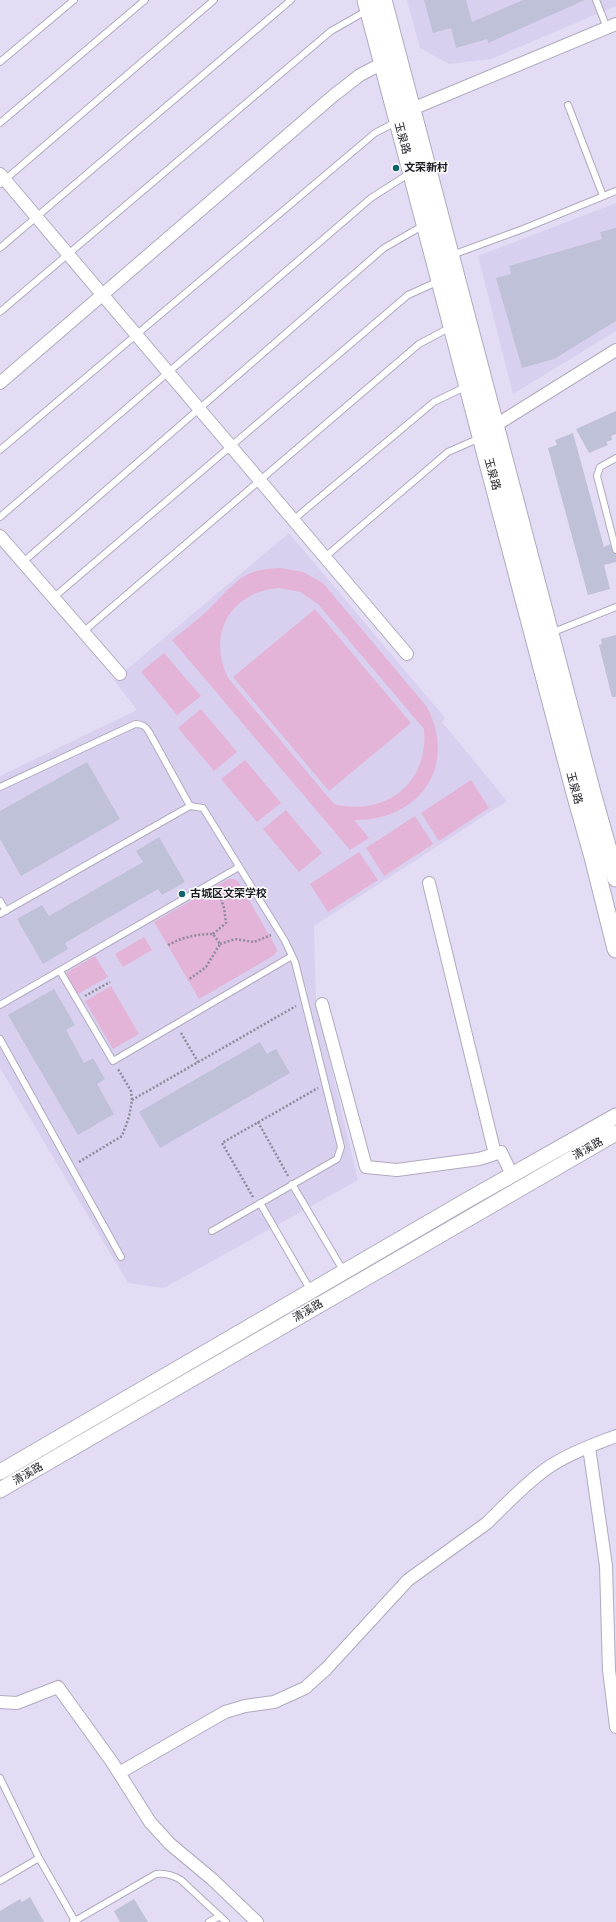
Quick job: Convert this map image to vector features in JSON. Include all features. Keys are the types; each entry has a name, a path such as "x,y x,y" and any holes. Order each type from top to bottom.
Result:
{"main road":[{"name":"玉泉路","path":"383,0 591,789 616,878"},
{"name":"玉泉路","path":"367,5 593,857 616,949"}],"street":[{"path":"412,109 612,26"},
{"path":"0,383 333,96 360,75 383,63"},
{"path":"2,179 37,217 407,654"},
{"path":"496,425 616,350"},
{"path":"0,536 120,674"},
{"path":"429,883 495,1154"},
{"path":"322,1004 366,1166 397,1170 479,1159 501,1152 512,1175"},
{"name":"清溪路","path":"0,1472 616,1116"},
{"name":"清溪路","path":"0,1490 616,1133"},
{"path":"119,1773 225,1712 245,1706 274,1702 305,1688 326,1669 408,1580 487,1523 497,1511 545,1469 589,1447 616,1436"},
{"path":"589,1447 606,1566 609,1670 616,1727"},
{"path":"0,1702 17,1703 58,1687 119,1773 150,1822 170,1844 212,1879 257,1922"}],"lane":[{"path":"0,62 74,0"},
{"path":"0,123 145,0"},
{"path":"2,179 214,0"},
{"path":"0,248 291,0"},
{"path":"596,0 612,26"},
{"path":"0,312 331,31 367,5"},
{"path":"568,105 603,196"},
{"path":"0,450 375,133 398,121"},
{"path":"0,517 371,198 411,172"},
{"path":"451,256 616,191"},
{"path":"23,562 384,248 425,225"},
{"path":"53,598 408,294 440,280"},
{"path":"83,632 419,344 452,327"},
{"path":"293,520 434,402 468,386"},
{"path":"325,557 448,452 482,437"},
{"path":"616,458 600,467 597,476 616,550"},
{"path":"610,524 616,521"},
{"path":"551,633 616,607"},
{"path":"0,787 135,724 139,724 143,725 150,732 190,806"},
{"path":"0,901 3,912 190,806 202,808 279,931 292,956 305,1001 341,1147 337,1159 212,1231"},
{"path":"0,1005 239,867"},
{"path":"60,970 113,1061 292,956"},
{"path":"0,1039 121,1257"},
{"path":"292,1184 344,1272"},
{"path":"259,1204 311,1291"},
{"path":"0,1778 39,1858 74,1921 156,1874 162,1873 175,1876 181,1880 226,1922"},
{"path":"0,1794 6,1790"},
{"path":"0,1881 39,1858"},
{"path":"209,1922 220,1916"}],"path":[{"path":"168,945 188,937 213,934 226,923 221,896 214,882"},
{"path":"188,980 206,967 220,944 235,939 254,942 279,931"},
{"path":"213,934 220,944"},
{"path":"78,1001 110,982"},
{"path":"132,1100 305,1001"},
{"path":"176,1024 198,1062"},
{"path":"71,1167 122,1136 129,1117 132,1100 131,1091 113,1061"},
{"path":"259,1204 222,1143 325,1084"},
{"path":"258,1122 292,1184"}],"shaded area":[{"path":"407,0 616,0 616,6 491,59 449,64 420,48"},
{"path":"616,203 616,331 513,394 478,256"},
{"name":"古城区文荣学校","path":"289,533 445,718 442,722 507,801 314,926 316,1004 358,1180 164,1288 128,1283 0,1068 0,776 137,710 114,680"},
{"path":"281,568 303,572 323,583 427,707 435,729 438,750 435,769 426,786 414,801 397,811 377,818 354,820 369,838 350,850 172,640 205,613 236,582 250,573","holes":["279,588 300,592 318,604 424,729 424,748 419,765 411,780 400,792 387,800 371,805 353,807 334,804 229,679 223,663 220,647 222,632 227,618 236,607 247,598 262,591"]},
{"path":"315,609 411,723 329,791 233,677"},
{"path":"164,653 201,696 177,715 141,672"},
{"path":"201,709 237,752 214,771 178,728"},
{"path":"245,760 281,803 257,822 221,779"},
{"path":"471,780 489,808 439,841 421,813"},
{"path":"286,810 322,853 299,872 263,829"},
{"path":"415,816 433,844 384,876 366,848"},
{"path":"359,852 378,880 328,912 310,884"},
{"path":"229,879 238,881 277,951 273,956 199,999 154,922"},
{"path":"144,937 152,950 123,967 115,954"},
{"path":"95,956 108,977 78,994 66,973"},
{"path":"111,986 139,1034 113,1049 85,1001"}],"building":[{"path":"424,0 466,0 472,22 523,0 585,0 488,43 487,39 456,48 451,28 433,33"},
{"path":"616,228 616,321 554,359 522,368 496,278 511,274 509,266 602,239 600,232"},
{"path":"616,411 616,434 611,436 612,440 606,442 608,445 589,453 576,429"},
{"path":"573,433 604,547 610,544 613,553 616,554 616,562 604,565 610,589 588,595 548,448 557,445 555,440"},
{"path":"616,635 616,697 612,697 599,645 602,644 601,639"},
{"path":"87,762 120,819 21,876 0,839 0,811"},
{"path":"159,837 185,882 162,895 158,889 65,943 68,949 43,964 17,919 42,905 49,916 143,862 136,851"},
{"path":"54,989 75,1025 66,1030 84,1063 93,1058 105,1079 97,1084 114,1114 78,1135 8,1015"},
{"path":"260,1042 267,1054 276,1049 290,1073 160,1148 139,1112"},
{"path":"30,1897 44,1922 0,1922 0,1911 20,1899 22,1902"},
{"path":"134,1899 148,1922 120,1922 114,1911"}],"place":[{"name":"文荣新村","path":"396,168"},
{"name":"古城区文荣学校","path":"182,894"}]}
